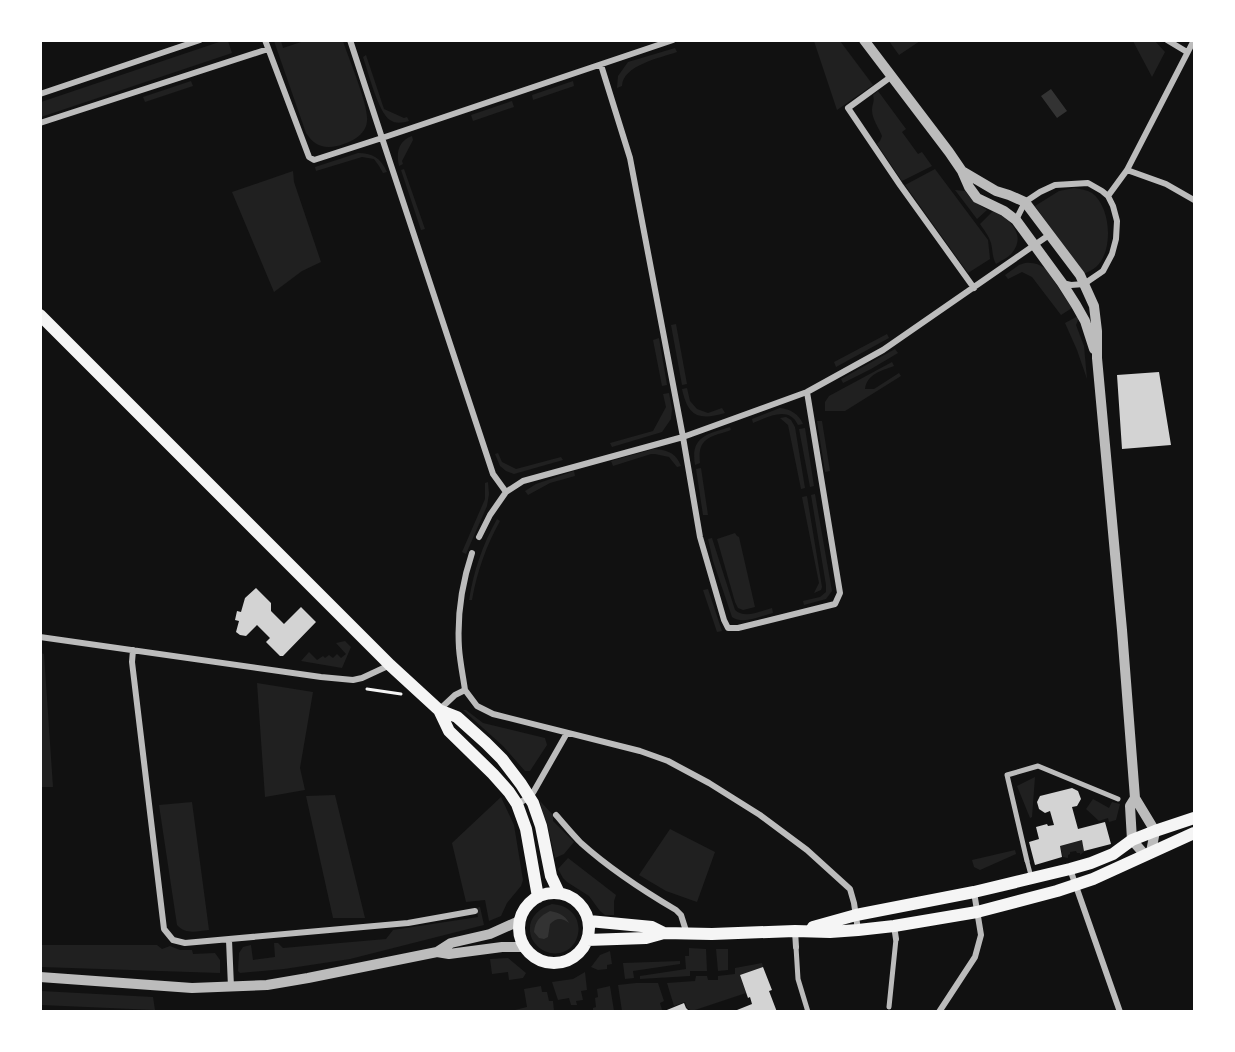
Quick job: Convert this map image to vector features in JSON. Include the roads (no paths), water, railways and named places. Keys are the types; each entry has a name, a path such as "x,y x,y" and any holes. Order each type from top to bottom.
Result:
{"main road":[{"path":"40,315 390,665 439,710 457,717 502,759 530,796 541,826 551,876 559,893"},
{"path":"439,710 449,731 493,774 516,804 526,829 537,897"},
{"path":"796,931 856,915 974,892 1070,869 1113,854 1132,840 1194,818"},
{"path":"587,940 646,938 664,933 858,930 977,912 1093,879 1194,833"},
{"path":"548,893 559,893 573,898 583,908 589,921 589,931 581,952 570,960 558,964 545,963 533,957 524,947 518,930 519,921 529,903 537,897 548,893"},
{"path":"589,921 652,927 664,933"}],"street":[{"path":"40,94 200,40"},
{"path":"266,40 309,157 314,160 673,40"},
{"path":"350,40 493,474 506,492"},
{"path":"864,40 962,171 977,198 1004,211 1016,220 1062,283 1085,321 1097,358"},
{"path":"1167,40 1187,52"},
{"path":"1108,196 1126,170 1194,40"},
{"path":"40,123 268,49"},
{"path":"601,65 630,158 701,539 728,628 738,628 835,604 840,593 807,392"},
{"path":"892,76 848,108 974,288"},
{"path":"1126,170 1166,184 1194,200"},
{"path":"962,171 996,191 1025,202 1080,275 1094,306 1135,798 1155,831 1148,854 1132,840 1130,806 1135,798"},
{"path":"1016,220 1025,202 1055,185 1088,183 1108,196 1117,221 1112,254 1103,271 1084,284 1062,283"},
{"path":"479,537 490,515 506,492 523,481 683,437 807,392 883,350 1049,235"},
{"path":"472,553 460,609 459,647 465,690 477,706 493,714 640,751 668,761 709,783 760,815 818,859 850,889 855,903 858,930"},
{"path":"40,637 350,679 362,678 390,665"},
{"path":"133,650 132,662 164,929 173,940 185,943 408,924 475,911"},
{"path":"439,710 455,695 465,690"},
{"path":"516,804 530,796 567,733"},
{"path":"1027,861 1007,774 1038,766 1118,799"},
{"path":"556,815 580,842 610,867 676,910 681,915 687,934"},
{"path":"1070,869 1120,1011"},
{"path":"939,1011 975,957 981,935 974,892"},
{"path":"437,952 451,943 490,934 519,921"},
{"path":"889,1007 896,939 894,926"},
{"path":"796,931 798,979 808,1011"},
{"path":"229,940 231,987"},
{"path":"40,977 181,987 231,987 308,978 437,952 449,954 502,947 524,947"}],"lane":[{"path":"1118,799 1135,798"},
{"path":"1027,861 1032,879"}]}
